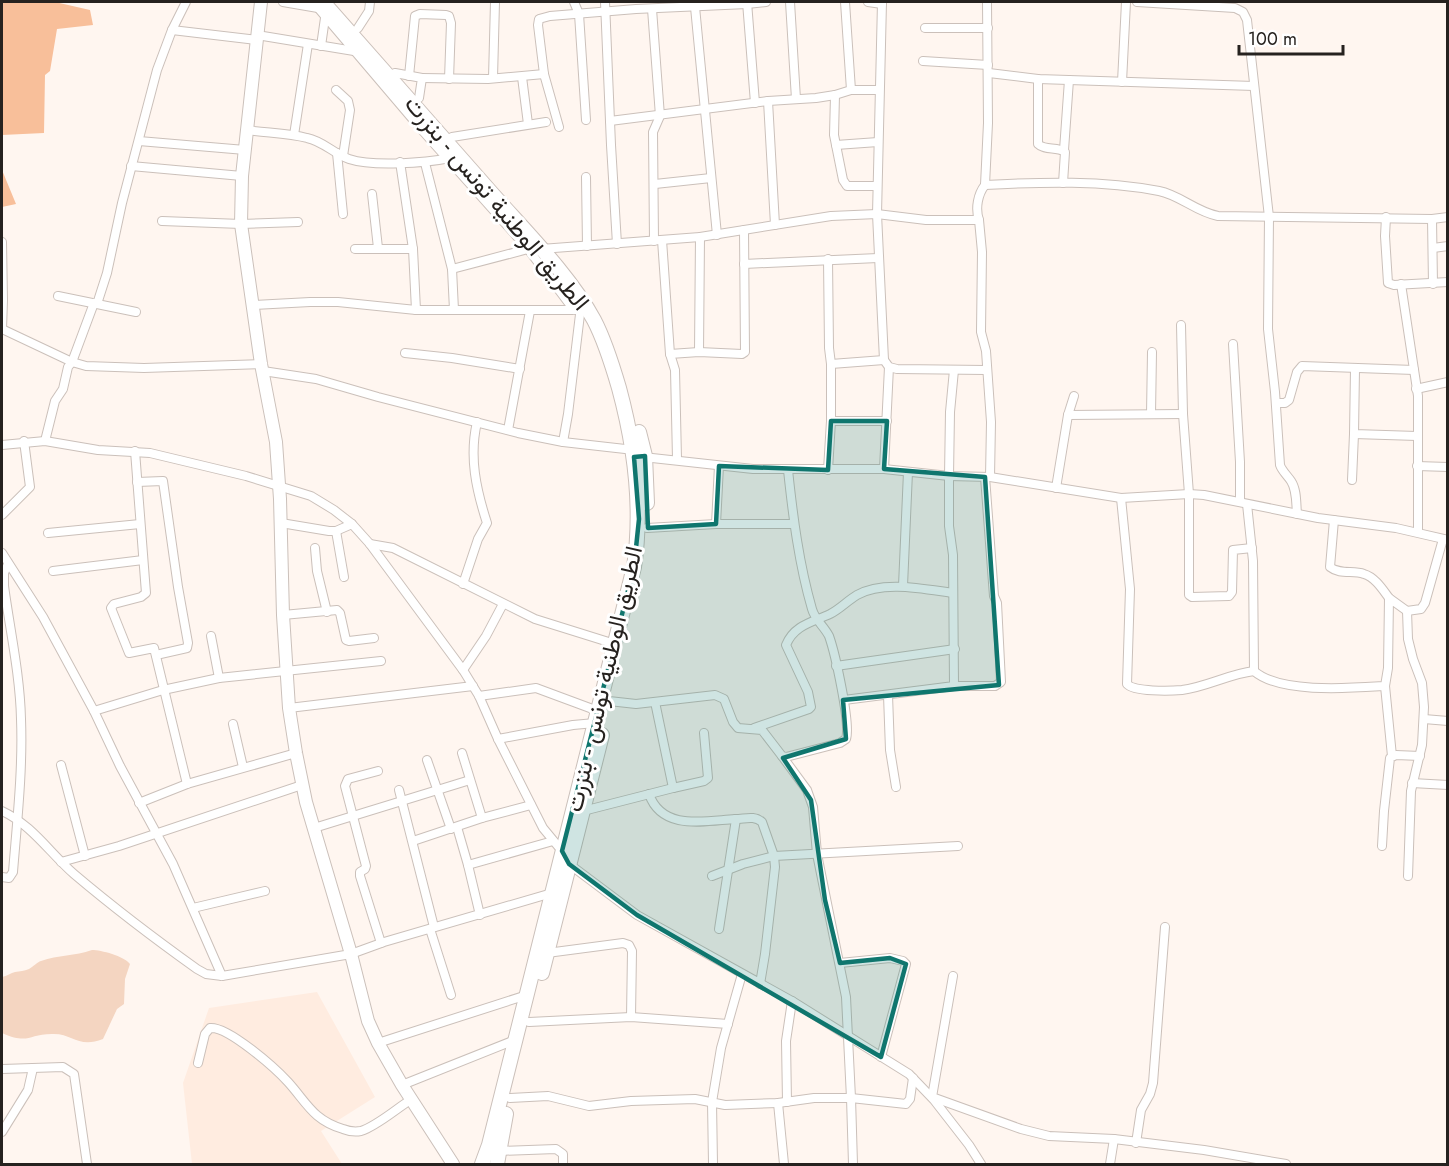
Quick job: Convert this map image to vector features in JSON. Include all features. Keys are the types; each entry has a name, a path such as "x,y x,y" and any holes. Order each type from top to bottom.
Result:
{"main road":[{"name":"الطريق الوطنية تونس - بنزرت","path":"334,2 394,73 419,98 453,158 591,302 609,334 624,376 637,454 647,528 642,572 497,1158"},
{"name":"الطريق الوطنية تونس - بنزرت","path":"318,4 452,137 540,249 579,307 596,325 608,351 637,454 639,519 634,567 597,717 557,846 552,892 489,1145 482,1164"}],"street":[{"path":"45,441 55,401 63,389 68,367 72,362 110,264 131,166 157,70 172,30 186,2"},
{"path":"261,2 242,176 241,224 262,368 276,442 280,486 283,615 289,708 296,753 302,785 368,1021 402,1085 451,1163"},
{"path":"283,2 318,4 325,18 453,158"},
{"path":"358,28 369,12 370,2"},
{"path":"493,78 495,2"},
{"path":"574,2 579,14 586,120"},
{"path":"605,2 617,244"},
{"path":"559,127 544,74 539,19 605,12 636,5 652,9 766,2"},
{"path":"790,2 796,99"},
{"path":"845,2 851,90"},
{"path":"868,2 882,3 877,214 878,258 887,364 884,469"},
{"path":"844,700 954,686 995,686 1000,682 988,477 991,422 986,351 981,332 982,252 977,207 985,184 989,69 987,2"},
{"path":"1122,82 1126,2"},
{"path":"1137,2 1228,7 1239,10 1247,20 1269,217 1268,329 1280,465 1292,483 1297,514"},
{"path":"747,3 755,103"},
{"path":"695,7 717,235"},
{"path":"652,9 660,116 654,132 658,241 670,354 675,370 677,459"},
{"path":"409,76 415,16 420,14 446,15 449,16 451,23 449,79"},
{"path":"321,46 325,18"},
{"path":"925,28 988,28"},
{"path":"172,30 354,51"},
{"path":"294,135 308,44"},
{"path":"922,61 989,69 1038,79 1254,86"},
{"path":"394,73 422,78 449,79 522,77 544,74"},
{"path":"522,77 528,124"},
{"path":"419,98 422,78"},
{"path":"1038,79 1038,144 1042,148 1064,150"},
{"path":"1063,183 1069,80"},
{"path":"336,90 348,101 350,110 340,155 343,214"},
{"path":"610,121 835,95 851,90 879,90"},
{"path":"835,95 836,145 844,183 853,187 877,186"},
{"path":"768,101 775,225"},
{"path":"452,137 546,122"},
{"path":"247,130 317,140 340,155 357,160 425,162 453,158"},
{"path":"139,141 245,150"},
{"path":"836,145 878,142"},
{"path":"400,162 414,249 416,310"},
{"path":"425,162 452,269 454,310"},
{"path":"131,166 242,176"},
{"path":"586,177 587,246"},
{"path":"655,184 711,178"},
{"path":"985,184 1108,184 1161,191 1204,213 1218,216 1432,219 1448,217"},
{"path":"372,194 378,248"},
{"path":"452,269 540,249 717,235 831,216 877,214 926,220 979,220"},
{"path":"1386,217 1388,281 1390,284 1448,282"},
{"path":"1432,219 1433,284"},
{"path":"162,221 241,224 298,222"},
{"path":"670,354 699,352 742,354 745,352 744,230"},
{"path":"699,237 699,352"},
{"path":"2,242 2,329 72,362 86,366 262,368 316,379 508,430 563,442 719,466 788,470 884,469 949,476 988,477 1121,498 1189,494 1244,502 1297,514 1396,528 1445,540 1424,606 1421,609 1407,611 1389,598 1366,574 1338,572 1330,567 1334,520"},
{"path":"1433,248 1448,246"},
{"path":"355,249 414,249"},
{"path":"744,264 878,258"},
{"path":"828,259 831,363 828,470"},
{"path":"1401,284 1416,388 1418,532"},
{"path":"58,296 136,312"},
{"path":"254,305 338,302 416,310 530,311 579,307 563,442"},
{"path":"508,430 530,311"},
{"path":"1180,325 1189,494 1188,593 1190,596 1229,596 1232,592 1233,550 1252,549"},
{"path":"1233,344 1240,462 1252,549 1255,607 1254,671"},
{"path":"1151,414 1152,352"},
{"path":"405,354 452,358 520,369"},
{"path":"831,363 986,370"},
{"path":"1276,403 1285,403 1289,400 1297,372 1302,366 1414,370"},
{"path":"1352,480 1355,369"},
{"path":"954,370 950,412 949,476 955,649 954,686"},
{"path":"1416,388 1448,382"},
{"path":"1056,488 1068,415 1074,396"},
{"path":"1068,415 1183,414"},
{"path":"831,421 886,421"},
{"path":"463,584 478,539 487,523 474,473 472,443 477,422"},
{"path":"1354,434 1417,436"},
{"path":"2,515 30,487 24,441"},
{"path":"2,445 24,441 45,441 98,450 135,451 280,486 311,496 334,510 352,524 370,544 463,670 479,696 531,805 569,864 637,915 792,1001 913,1078 932,1097 981,1164"},
{"path":"135,451 146,592 141,597 114,604 111,608 129,653 152,647 156,655 187,784"},
{"path":"716,524 719,466"},
{"path":"1417,466 1448,467"},
{"path":"782,756 822,748 846,739 847,728 844,700 829,637 816,619 802,568 788,470"},
{"path":"903,586 908,472"},
{"path":"137,482 163,482 188,643 187,648 156,655"},
{"path":"1121,498 1130,589 1127,684 1131,688 1182,690 1234,674 1254,671 1277,681 1326,689 1385,686"},
{"path":"280,523 336,531 352,524"},
{"path":"48,533 140,524"},
{"path":"647,528 716,524 794,524"},
{"path":"336,531 344,577"},
{"path":"370,544 393,548 535,619 615,644"},
{"path":"315,548 317,571 327,612"},
{"path":"2,553 43,617 94,711 139,803 157,833 222,976"},
{"path":"53,571 143,560"},
{"path":"2,877 9,878 12,874 21,721 19,689 4,586 4,573 8,564"},
{"path":"753,728 811,707 808,692 786,645 797,629 829,614 868,590 903,586 953,593"},
{"path":"1382,846 1389,761 1392,756 1385,686 1388,668 1389,598"},
{"path":"463,670 486,636 503,604"},
{"path":"283,615 337,610 340,613 346,640 374,638"},
{"path":"1407,611 1408,639 1422,683 1424,719 1420,756 1412,783 1408,876"},
{"path":"211,636 219,678"},
{"path":"836,666 955,649"},
{"path":"94,711 163,690 219,678 381,661"},
{"path":"289,708 473,686"},
{"path":"479,696 536,688 597,717"},
{"path":"609,701 636,704 715,695 724,699 733,722 738,728 762,730 812,800 817,854 846,997 853,1164"},
{"path":"888,695 890,750 896,787"},
{"path":"656,702 673,788"},
{"path":"498,739 573,725 597,717"},
{"path":"1424,719 1448,722"},
{"path":"233,724 243,767"},
{"path":"584,811 704,781 708,778 704,733"},
{"path":"139,803 187,784 296,753"},
{"path":"462,753 482,818"},
{"path":"1392,756 1420,756"},
{"path":"427,760 468,865 480,915"},
{"path":"61,765 85,856"},
{"path":"378,771 347,780 345,786 366,866 360,872 360,876 381,943"},
{"path":"314,828 470,780"},
{"path":"1412,783 1448,785"},
{"path":"61,862 302,785"},
{"path":"399,790 413,840 432,928 451,995"},
{"path":"649,794 653,806 675,820 754,818 760,820 774,856 772,891 760,984"},
{"path":"413,840 531,805"},
{"path":"2,811 17,819 91,888 206,974 222,976 351,954 552,892"},
{"path":"719,929 736,819"},
{"path":"468,865 557,846"},
{"path":"712,876 743,864 774,856 958,846"},
{"path":"193,908 265,891"},
{"path":"1136,1143 1139,1117 1153,1083 1165,927"},
{"path":"547,953 623,943 629,945 632,951 632,1017"},
{"path":"840,963 890,958 906,964 881,1057"},
{"path":"713,1164 712,1102 721,1048 742,974"},
{"path":"932,1097 953,976"},
{"path":"378,1043 527,995"},
{"path":"787,1102 786,1041 792,1001"},
{"path":"529,1022 632,1017 728,1024"},
{"path":"198,1063 205,1034 210,1028 217,1028 234,1037 281,1074 311,1112 322,1121 347,1130 359,1131 369,1127 412,1099"},
{"path":"402,1085 515,1040"},
{"path":"2,1069 63,1067 74,1074 87,1164"},
{"path":"2,1132 28,1090 33,1068"},
{"path":"510,1098 548,1096 589,1106 631,1101 695,1099 725,1105 777,1103 814,1098 851,1098 906,1104 910,1099 913,1078"},
{"path":"932,1097 1022,1129 1049,1136 1114,1139 1203,1150 1286,1164"},
{"path":"777,1103 784,1164"},
{"path":"1110,1164 1114,1139"},
{"path":"497,1158 556,1149 563,1154 563,1164"}],"highlighted area":[{"path":"831,421 887,421 884,469 985,477 999,685 843,700 846,739 783,758 811,800 825,900 840,963 890,958 906,964 881,1057 637,915 569,864 562,851 634,567 639,519 634,457 645,456 648,528 716,524 719,466 828,470"}],"shaded area":[{"path":"2,2 55,2 90,10 93,25 57,29 50,71 45,75 44,133 2,135"},
{"path":"2,170 16,204 2,207"},
{"path":"92,950 118,956 130,964 125,979 124,1004 117,1009 103,1039 81,1042 59,1034 44,1034 23,1039 2,1033 2,977 29,969 47,959"},
{"path":"317,992 375,1097 321,1131 342,1164 192,1164 183,1083 209,1008"}]}
